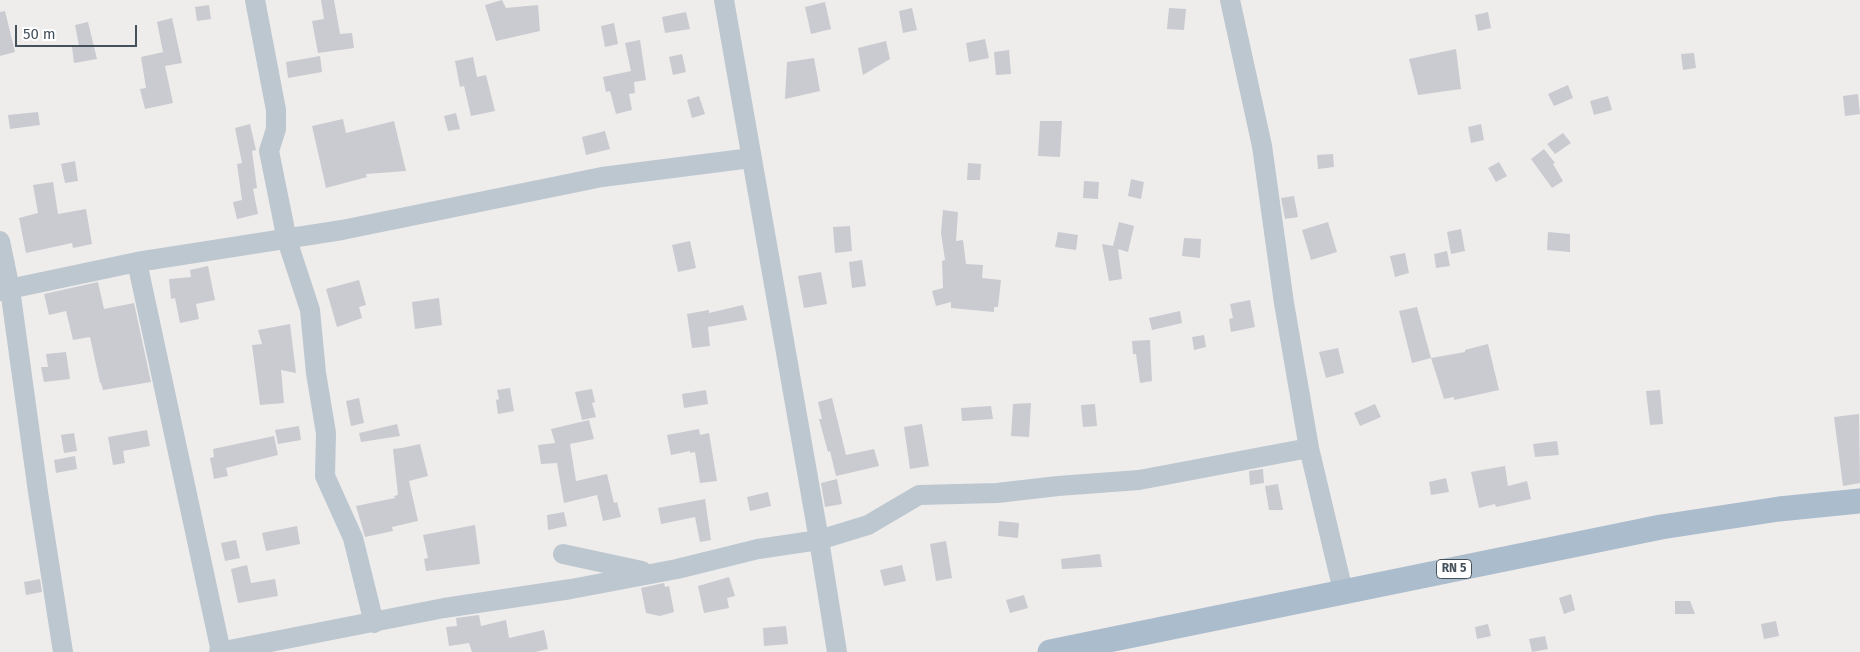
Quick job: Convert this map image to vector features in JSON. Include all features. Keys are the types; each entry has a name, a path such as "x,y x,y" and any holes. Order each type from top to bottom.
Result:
{"main road":[{"name":"RN 5","path":"1050,652 1661,526 1860,501"}],"street":[{"path":"255,0 276,110 276,129 269,151 287,240 310,310 316,373 326,433 325,476 353,538 374,623"},
{"path":"724,0 820,540 837,652"},
{"path":"1230,0 1262,146 1284,302 1309,448 1343,591"},
{"path":"5,290 137,262 342,230 602,177 751,158"},
{"path":"0,240 5,290 63,652"},
{"path":"137,262 220,652 444,608 571,589 677,569 758,549 820,540 868,525 919,496 997,493 1148,478 1309,448"},
{"path":"563,554 651,573"}],"building":[{"path":"321,0 334,0 340,34 352,33 354,48 318,53 312,21 324,19"},
{"path":"502,0 506,8 538,5 540,31 496,41 485,5"},
{"path":"825,2 831,29 811,34 805,7"},
{"path":"209,5 211,19 197,21 195,7"},
{"path":"912,8 917,30 903,33 899,11"},
{"path":"1169,8 1186,9 1184,30 1167,29"},
{"path":"5,11 15,52 0,56 0,12"},
{"path":"686,12 690,29 665,33 662,17"},
{"path":"1488,12 1491,28 1478,31 1475,15"},
{"path":"172,18 182,63 165,66 173,103 145,109 140,89 146,88 141,57 163,52 157,22"},
{"path":"88,22 97,59 74,63 72,47 79,46 75,25"},
{"path":"614,23 618,44 605,47 601,26"},
{"path":"985,39 989,58 969,62 966,43"},
{"path":"640,40 646,80 634,82 635,93 629,94 632,110 616,114 610,91 606,92 603,77 631,71 625,43"},
{"path":"886,41 890,59 863,75 858,48"},
{"path":"1456,49 1461,89 1418,95 1409,59"},
{"path":"1009,50 1011,74 996,75 994,52"},
{"path":"1694,53 1696,68 1683,70 1681,54"},
{"path":"682,54 686,72 673,75 669,57"},
{"path":"320,56 322,72 288,78 286,62"},
{"path":"473,57 477,77 486,75 495,111 471,116 464,86 460,87 455,61"},
{"path":"814,58 820,91 785,99 787,62"},
{"path":"1568,85 1573,98 1554,106 1548,94"},
{"path":"1858,94 1860,114 1845,116 1843,96"},
{"path":"699,96 705,114 692,118 687,100"},
{"path":"1608,96 1612,110 1594,115 1590,101"},
{"path":"38,112 40,125 10,129 8,115"},
{"path":"456,113 460,129 448,131 444,116"},
{"path":"343,119 346,133 394,121 406,171 366,174 367,177 326,188 312,126"},
{"path":"1040,121 1062,121 1060,157 1038,156"},
{"path":"250,124 256,150 252,151 257,188 253,189 258,214 237,219 233,202 242,200 237,164 242,163 235,128"},
{"path":"1481,124 1484,140 1471,143 1468,127"},
{"path":"605,131 610,149 586,155 582,137"},
{"path":"1563,133 1571,143 1555,154 1547,144"},
{"path":"1544,149 1555,163 1553,164 1563,181 1552,188 1531,159"},
{"path":"1333,154 1334,167 1318,169 1317,155"},
{"path":"75,161 78,181 65,183 61,164"},
{"path":"1499,162 1507,176 1496,182 1488,168"},
{"path":"968,163 981,164 980,180 967,180"},
{"path":"1131,179 1144,182 1141,199 1128,196"},
{"path":"1084,181 1099,182 1098,199 1083,198"},
{"path":"53,182 58,214 86,209 92,244 73,248 72,243 26,253 19,218 38,213 33,185"},
{"path":"1294,196 1298,217 1285,219 1281,198"},
{"path":"943,210 958,212 956,241 963,240 966,264 983,265 982,278 1001,280 998,307 994,307 994,312 951,308 951,302 936,306 932,291 943,288 942,261 945,260 941,233"},
{"path":"1119,222 1134,226 1128,252 1118,249 1122,279 1109,281 1102,244 1113,246"},
{"path":"1328,222 1337,252 1311,260 1302,230"},
{"path":"850,226 852,251 835,253 833,227"},
{"path":"1461,229 1465,251 1451,254 1447,232"},
{"path":"1058,232 1078,235 1076,250 1055,247"},
{"path":"1548,232 1570,234 1570,252 1547,250"},
{"path":"1184,238 1201,239 1200,258 1182,256"},
{"path":"690,241 696,268 678,272 672,245"},
{"path":"1447,251 1450,266 1436,268 1434,254"},
{"path":"1405,253 1409,273 1395,277 1390,256"},
{"path":"862,260 866,286 852,288 849,262"},
{"path":"208,266 215,300 196,304 199,319 180,323 175,298 171,299 169,279 191,277 190,270"},
{"path":"821,272 827,304 804,308 798,276"},
{"path":"359,280 366,305 359,307 362,318 337,327 326,289"},
{"path":"98,282 104,309 134,303 151,382 103,390 90,337 73,340 66,311 49,315 44,294"},
{"path":"439,298 442,325 415,329 412,302"},
{"path":"1250,300 1255,327 1231,332 1229,319 1233,318 1230,304"},
{"path":"743,305 747,320 708,327 710,346 692,348 687,314 709,310 709,313"},
{"path":"1417,307 1431,358 1412,363 1399,311"},
{"path":"1180,311 1182,323 1152,330 1149,318"},
{"path":"290,324 296,373 281,370 284,403 260,405 252,345 262,344 258,330"},
{"path":"1204,335 1206,347 1194,350 1192,337"},
{"path":"1150,340 1152,381 1140,383 1132,341"},
{"path":"1488,344 1499,390 1454,400 1454,397 1444,399 1431,358 1465,352 1465,350"},
{"path":"1338,348 1344,373 1326,378 1319,352"},
{"path":"66,352 70,379 44,382 41,367 48,367 46,354"},
{"path":"510,388 514,411 498,414 496,400 499,399 497,390"},
{"path":"592,389 595,402 592,403 596,417 582,420 575,392"},
{"path":"706,390 708,404 684,408 682,394"},
{"path":"1660,390 1663,424 1650,425 1646,391"},
{"path":"359,398 364,423 351,426 346,401"},
{"path":"832,398 846,455 874,449 879,466 836,476 819,419 822,419 818,402"},
{"path":"1031,403 1029,437 1011,436 1013,404"},
{"path":"1095,404 1097,426 1083,427 1081,405"},
{"path":"1375,404 1381,417 1360,426 1354,413"},
{"path":"991,406 993,419 962,421 961,408"},
{"path":"1859,414 1860,483 1843,486 1834,417"},
{"path":"589,420 594,439 570,444 576,481 607,474 614,503 617,502 621,517 603,521 597,495 564,503 557,463 541,464 538,445 555,443 551,429"},
{"path":"397,424 400,436 361,442 359,433"},
{"path":"922,424 929,466 910,469 904,427"},
{"path":"299,426 301,440 278,444 275,430"},
{"path":"699,429 700,435 709,433 717,481 700,483 695,452 690,453 690,451 671,455 667,435"},
{"path":"147,430 150,446 123,451 125,463 113,465 108,437"},
{"path":"74,433 77,451 64,453 61,435"},
{"path":"274,436 278,455 226,468 228,476 214,479 210,458 214,457 213,449"},
{"path":"1557,441 1559,455 1535,457 1533,444"},
{"path":"420,444 428,476 409,481 418,521 392,527 393,531 365,537 356,506 395,498 394,496 398,495 393,449"},
{"path":"75,456 77,469 56,473 54,460"},
{"path":"1505,466 1508,486 1527,481 1531,499 1496,507 1495,504 1479,508 1471,472"},
{"path":"1263,469 1264,483 1250,485 1249,471"},
{"path":"1446,478 1449,492 1431,495 1429,482"},
{"path":"837,479 842,504 825,507 821,483"},
{"path":"1278,484 1283,510 1269,510 1265,486"},
{"path":"768,492 771,506 750,511 747,497"},
{"path":"705,499 711,540 700,542 695,517 661,524 658,508"},
{"path":"564,512 567,526 548,530 547,515"},
{"path":"999,521 1019,523 1018,538 998,536"},
{"path":"475,525 480,564 426,571 424,559 428,558 423,535"},
{"path":"297,526 300,544 266,551 262,533"},
{"path":"236,540 240,558 225,561 221,543"},
{"path":"946,541 952,578 936,581 930,544"},
{"path":"1100,554 1102,567 1062,569 1061,559"},
{"path":"247,565 251,583 275,579 278,596 238,603 231,569"},
{"path":"902,565 906,581 884,586 880,570"},
{"path":"729,577 735,596 727,598 729,608 704,613 698,586"},
{"path":"40,579 42,592 26,595 24,582"},
{"path":"664,583 665,587 669,586 674,612 660,616 646,613 641,588"},
{"path":"1571,594 1575,610 1564,614 1559,598"},
{"path":"1024,595 1028,608 1010,613 1006,600"},
{"path":"1675,601 1690,601 1695,614 1675,614"},
{"path":"479,615 481,626 506,620 509,638 544,630 548,649 535,652 472,652 469,643 449,646 446,627 457,626 456,618"},
{"path":"1776,621 1779,636 1764,639 1761,624"},
{"path":"1488,624 1491,636 1477,639 1475,627"},
{"path":"786,626 788,644 764,646 763,628"},
{"path":"1545,636 1548,649 1532,652 1529,639"}]}
